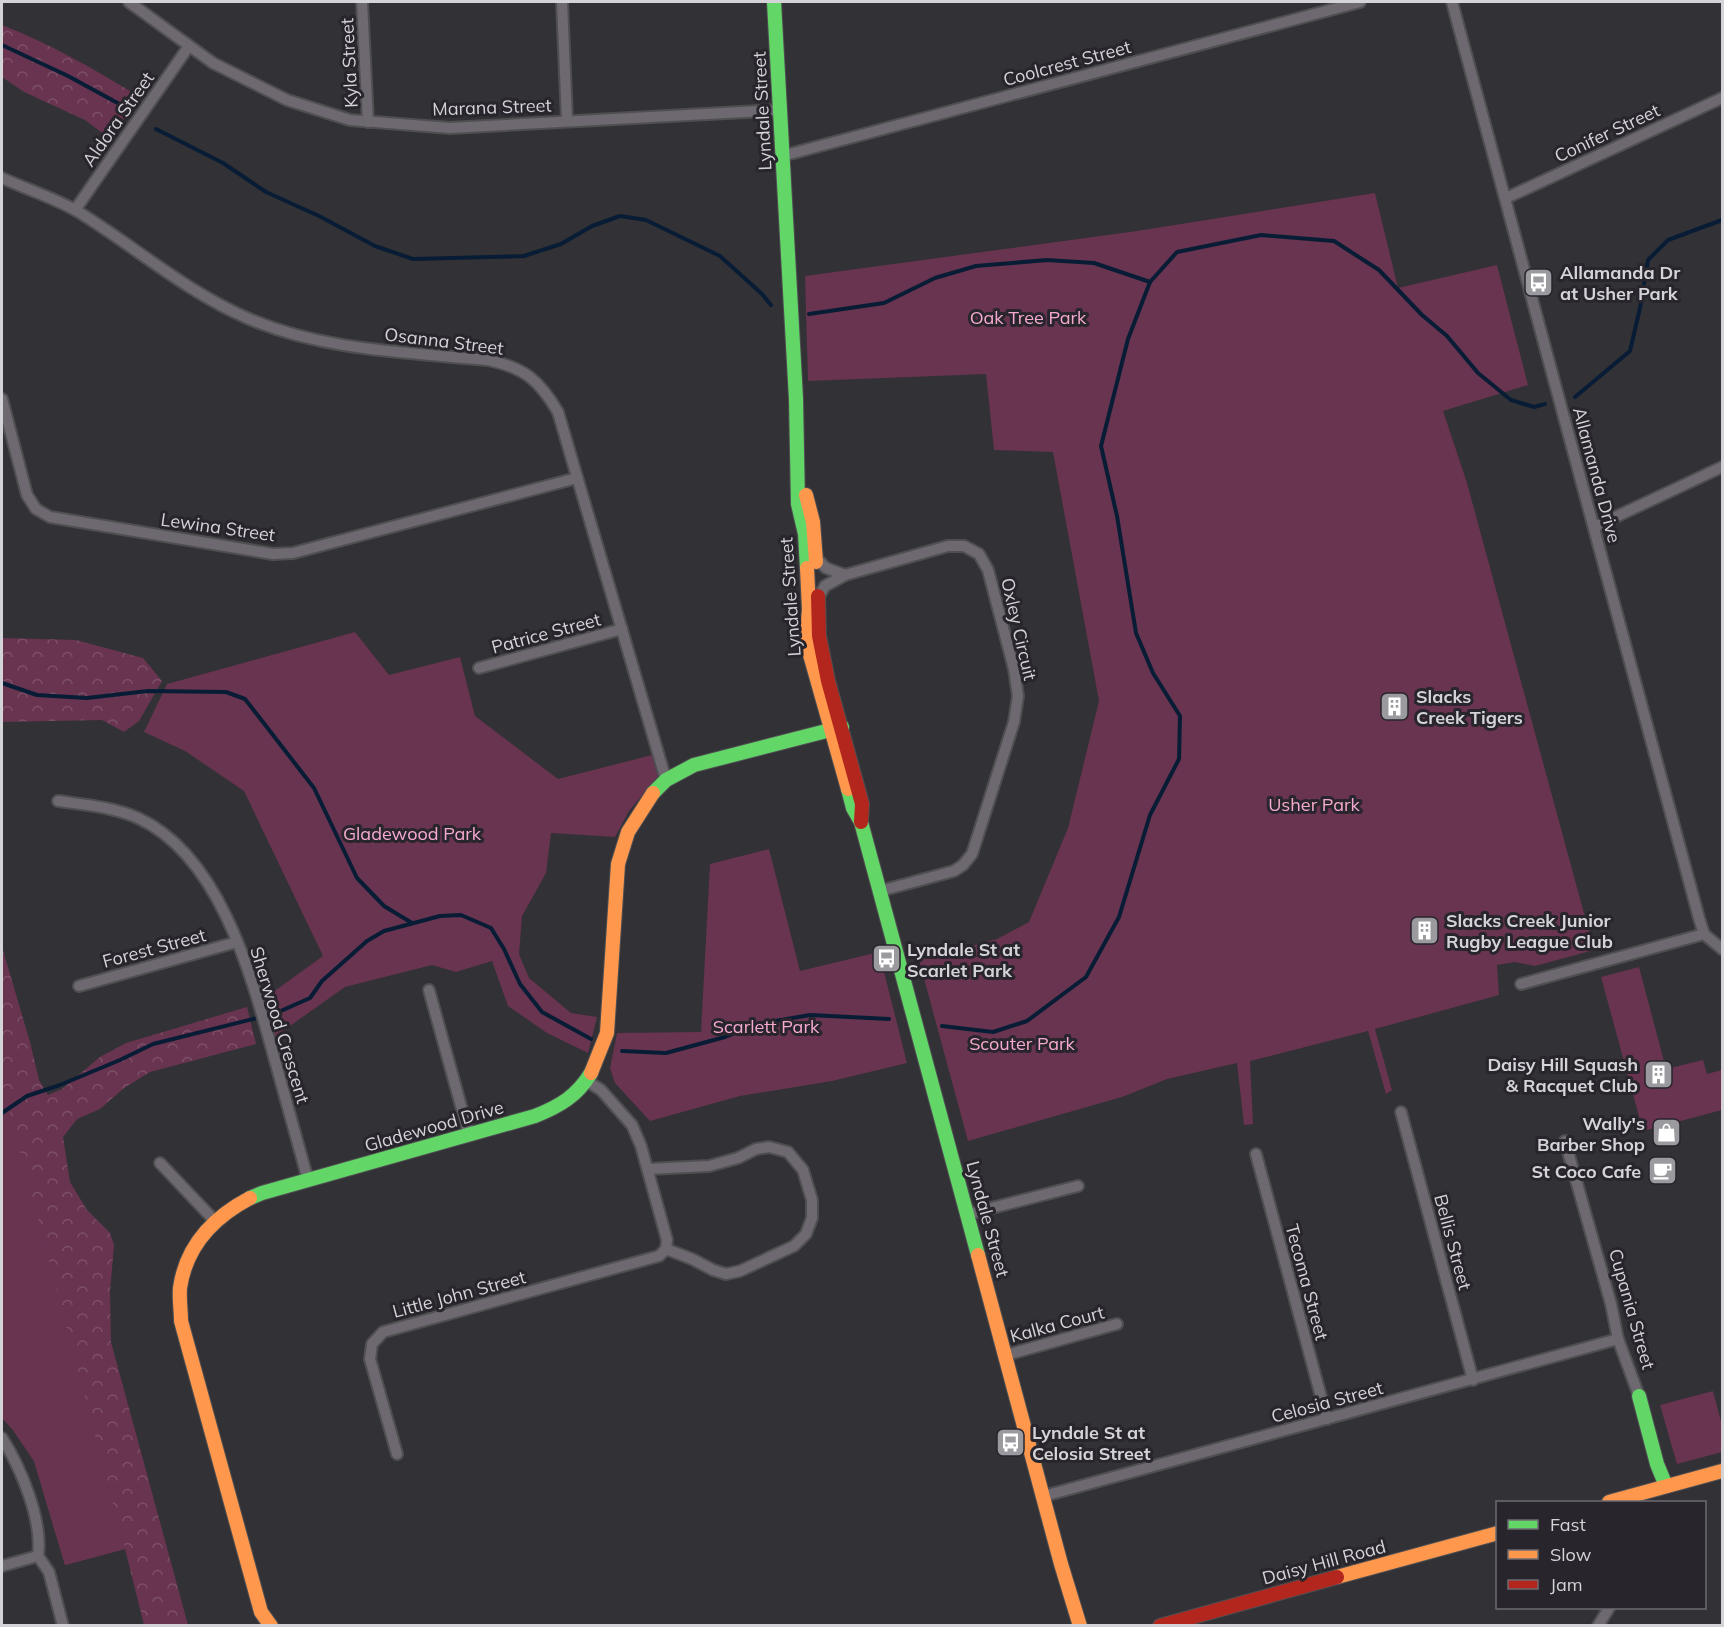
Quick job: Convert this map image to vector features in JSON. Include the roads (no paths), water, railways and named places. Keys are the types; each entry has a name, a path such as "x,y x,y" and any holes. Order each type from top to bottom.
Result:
{"street":[{"name":"Marana Street","path":"129,2 213,63 287,100 350,120 450,128 780,110"},
{"name":"Kyla Street","path":"362,2 368,122"},
{"path":"562,2 567,120"},
{"name":"Lyndale Street","path":"774,2 796,399 807,504 813,522 819,636 836,729 853,808 861,822 1080,1626"},
{"name":"Coolcrest Street","path":"782,156 1360,2"},
{"name":"Allamanda Drive","path":"1452,2 1704,934"},
{"name":"Aldora Street","path":"75,210 189,46"},
{"name":"Conifer Street","path":"1506,198 1722,98"},
{"name":"Osanna Street","path":"2,178 75,210 207,298 246,318 275,329 305,339 340,346 488,360 509,365 529,376 545,391 558,412 666,780"},
{"name":"Lewina Street","path":"2,399 27,495 36,509 50,517 273,554 293,553 577,478"},
{"name":"Lyndale Street","path":"796,399 796,484 805,534 809,651 836,729"},
{"path":"1594,527 1722,467"},
{"name":"Oxley Circuit","path":"818,598 825,586 845,575 948,546 964,546 980,554 988,570 1014,669 1018,696 1014,722 972,854 963,865 954,871 880,891"},
{"path":"816,558 826,568 845,575"},
{"name":"Patrice Street","path":"479,668 622,629"},
{"name":"Gladewood Drive","path":"271,1626 261,1612 181,1321 180,1291 187,1262 199,1237 214,1220 238,1203 262,1193 536,1116 565,1102 587,1081 599,1060 607,1033 618,864 628,832 652,794 666,780 694,765 836,729"},
{"name":"Sherwood Crescent","path":"58,801 108,808 139,819 170,838 199,870 221,908 252,979 308,1180"},
{"path":"1521,984 1704,934 1722,949"},
{"name":"Forest Street","path":"79,986 237,942"},
{"path":"429,990 469,1135"},
{"path":"587,1081 601,1090 632,1125 648,1168 667,1240 666,1249 726,1274 740,1271 794,1246 806,1234 812,1218 812,1200 803,1170 788,1152 769,1148 756,1149 738,1158 710,1166 648,1168"},
{"name":"Bellis Street","path":"1401,1112 1473,1380"},
{"name":"Cupania Street","path":"1565,1141 1611,1304 1618,1339 1639,1396 1657,1464 1666,1486"},
{"name":"Tecoma Street","path":"1256,1154 1327,1419"},
{"path":"160,1163 214,1220"},
{"path":"968,1214 1078,1186"},
{"name":"Little John Street","path":"397,1454 370,1359 372,1344 382,1332 659,1256 666,1249"},
{"name":"Kalka Court","path":"1006,1355 1117,1324"},
{"name":"Celosia Street","path":"1044,1496 1618,1339"},
{"path":"2,1438 23,1476 40,1540 38,1556 49,1572 63,1626"},
{"path":"1616,1501 1722,1471"},
{"name":"Daisy Hill Road","path":"1160,1626 1189,1622 1496,1533"},
{"path":"2,1566 38,1556"},
{"path":"1598,1626 1608,1609"}],"waterway":[{"path":"2,45 68,76 125,107"},
{"path":"156,129 223,163 266,192 319,216 375,246 413,259 524,256 561,244 592,226 620,216 646,220 720,256 771,305"},
{"path":"1575,397 1630,351 1648,260 1668,240 1722,220"},
{"path":"942,1026 993,1032 1027,1021 1086,977 1119,917 1150,815 1179,759 1180,716 1153,673 1136,633 1117,516 1101,446 1128,339 1150,282 1177,252 1261,235 1334,241 1379,270 1422,315 1447,336 1478,373 1511,400 1534,407 1545,404"},
{"path":"809,314 884,303 935,278 976,266 1047,260 1094,263 1150,282"},
{"path":"2,683 37,695 87,698 148,691 226,692 245,699 314,788 357,878 384,906 412,923"},
{"path":"274,1014 310,998 322,981 367,941 384,931 440,916 461,915 491,928 504,949 520,984 542,1012 591,1039"},
{"path":"622,1051 666,1053 725,1037 758,1024 810,1015 889,1019"},
{"path":"2,1113 27,1096 60,1085 153,1044 257,1018"}],"place":[{"name":"Allamanda Dr at Usher Park","path":"1539,282"},
{"name":"Slacks Creek Tigers","path":"1395,706"},
{"name":"Slacks Creek Junior Rugby League Club","path":"1425,930"},
{"name":"Lyndale St at Scarlet Park","path":"886,959"},
{"name":"Daisy Hill Squash & Racquet Club","path":"1659,1074"},
{"name":"Wally's Barber Shop","path":"1666,1133"},
{"name":"St Coco Cafe","path":"1662,1171"},
{"name":"Lyndale St at Celosia Street","path":"1011,1442"}],"park label":[{"name":"Oak Tree Park","path":"1028,317"},
{"name":"Usher Park","path":"1314,804"},
{"name":"Gladewood Park","path":"412,833"},
{"name":"Scarlett Park","path":"766,1026"},
{"name":"Scouter Park","path":"1022,1043"}]}
